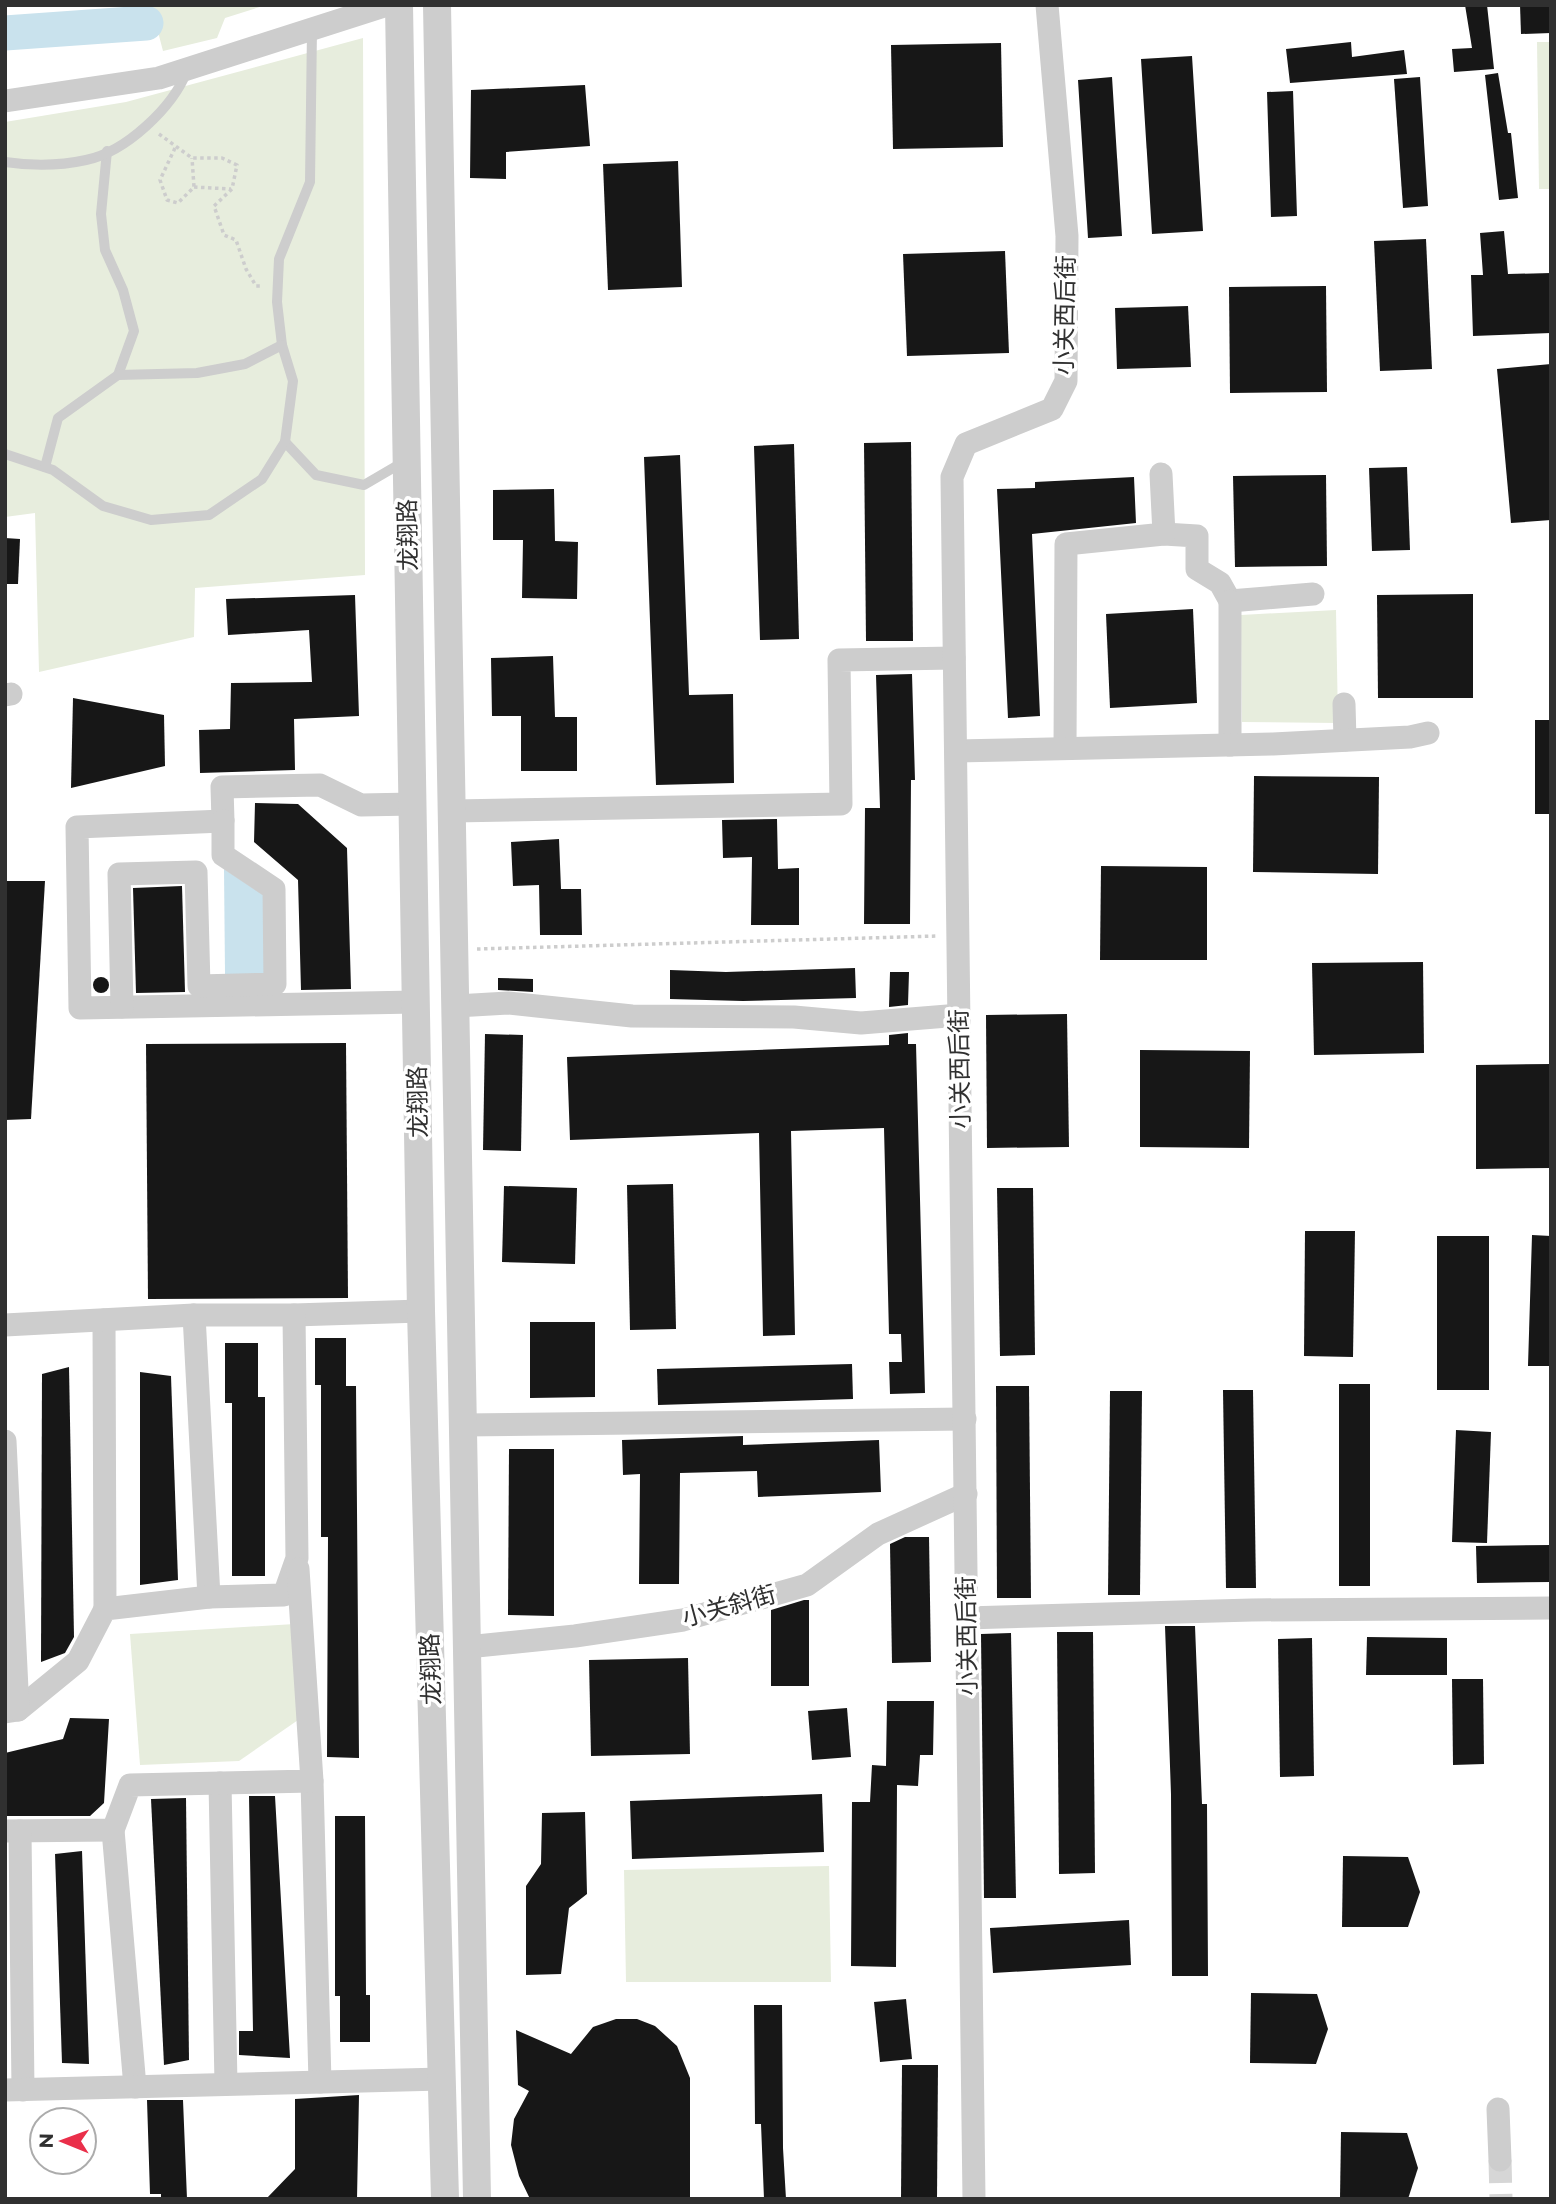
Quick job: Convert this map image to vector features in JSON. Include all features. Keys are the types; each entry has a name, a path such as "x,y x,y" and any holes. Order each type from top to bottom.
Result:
{"street":[{"path":"5,101 159,78 387,5"},
{"name":"龙翔路","path":"399,5 421,1311 445,2199"},
{"name":"龙翔路","path":"437,5 477,2199"},
{"name":"小关西后街","path":"974,2199 952,477 966,444 1052,409 1066,381 1066,236 1047,5"},
{"path":"1161,474 1164,534"},
{"path":"1065,748 1066,544 1164,534 1197,536 1197,569 1220,583 1230,601 1230,745"},
{"path":"1230,601 1314,594"},
{"path":"453,811 841,804 839,660 954,658"},
{"path":"1344,704 1345,740"},
{"path":"956,751 1230,745 1410,737 1429,733"},
{"path":"122,1007 119,874 197,872 199,986 275,984 274,889 223,855 218,829 222,787 320,785 361,806 413,804"},
{"path":"218,829 77,827 80,1008 287,997 416,1002"},
{"path":"456,1006 508,1003 632,1016 794,1017 861,1023 960,1014"},
{"path":"5,1325 194,1315 421,1311"},
{"path":"194,1315 209,1597"},
{"path":"294,1315 297,1558 312,1781 320,2082"},
{"path":"12,1711 78,1661 105,1609 104,1320"},
{"path":"463,1425 965,1419"},
{"path":"5,1441 12,1711"},
{"name":"小关斜街","path":"467,1647 575,1636 683,1620 807,1585 878,1534 966,1494"},
{"path":"105,1609 209,1597 284,1595 297,1558"},
{"path":"966,1618 1252,1610 1551,1608"},
{"path":"135,2087 113,1830 130,1785 312,1781"},
{"path":"220,1783 226,2084"},
{"path":"113,1830 12,1831 14,2090 442,2079"},
{"path":"1499,2109 1500,2160"}],"lane":[{"path":"5,454 45,467 103,506 151,520 209,515 262,479 285,442 293,381 282,345 277,285 279,259 310,181 313,29"},
{"path":"5,162 34,166 88,160 107,151 132,138 178,94 188,68"},
{"path":"107,151 102,214 105,250 124,290 134,331 118,375"},
{"path":"45,467 58,418 118,375 197,373 245,364 282,345"},
{"path":"285,442 316,475 364,485 407,459"}],"path":[{"path":"147,124 175,148 192,158 222,158 237,165 232,189 214,206 224,235 236,240 246,269 256,286 277,285"},
{"path":"175,148 160,180 167,200 178,203 194,187 232,189"},
{"path":"192,158 194,187"},
{"path":"454,950 958,935"}],"green space":[{"path":"151,5 266,5 225,18 217,38 163,51"},
{"path":"363,38 365,575 195,588 194,637 39,672 35,513 5,517 5,122 126,102"},
{"path":"1537,42 1551,42 1551,189 1539,189"},
{"path":"1336,610 1338,723 1242,722 1241,615"},
{"path":"311,1623 314,1709 239,1761 140,1765 130,1634"},
{"path":"829,1866 831,1982 626,1982 624,1870"}],"water":[{"path":"224,869 265,896 265,974 225,974"}],"building":[{"path":"1465,5 1487,5 1494,69 1454,72 1452,49 1472,48"},
{"path":"1520,5 1551,5 1551,33 1521,34"},
{"path":"1351,42 1352,57 1404,50 1407,74 1290,83 1286,49"},
{"path":"1001,43 1003,147 893,149 891,45"},
{"path":"1192,56 1203,231 1152,234 1141,59"},
{"path":"1498,73 1508,133 1511,133 1518,198 1499,200 1485,75"},
{"path":"1112,77 1122,236 1088,238 1078,80"},
{"path":"1420,77 1428,206 1403,208 1394,79"},
{"path":"585,85 590,146 506,152 506,179 470,178 471,90"},
{"path":"1293,91 1297,216 1271,217 1267,92"},
{"path":"678,161 682,287 608,290 603,164"},
{"path":"1504,231 1508,274 1551,273 1551,333 1473,336 1471,275 1483,275 1480,233"},
{"path":"1426,239 1432,369 1380,371 1374,241"},
{"path":"1005,251 1009,353 907,356 903,254"},
{"path":"1326,286 1327,392 1230,393 1229,287"},
{"path":"1188,306 1191,367 1117,369 1115,308"},
{"path":"1551,364 1551,520 1511,523 1497,369"},
{"path":"911,442 913,641 866,641 864,443"},
{"path":"794,444 799,639 760,640 754,446"},
{"path":"680,455 689,695 733,694 734,783 656,785 644,457"},
{"path":"1407,467 1410,550 1372,551 1369,468"},
{"path":"1326,475 1327,566 1235,567 1233,476"},
{"path":"1134,477 1136,523 1032,534 1040,716 1008,718 997,489 1035,488 1035,482"},
{"path":"554,489 555,541 578,542 577,599 522,598 523,540 493,540 493,490"},
{"path":"5,538 20,539 18,584 5,584"},
{"path":"1473,594 1473,698 1378,698 1377,595"},
{"path":"355,595 359,716 294,719 295,770 200,773 199,730 230,729 231,683 312,682 309,630 228,635 226,599"},
{"path":"1193,609 1197,703 1110,708 1106,614"},
{"path":"553,656 555,717 577,717 577,771 521,771 521,716 492,716 491,658"},
{"path":"912,674 915,780 911,780 910,924 864,924 865,808 880,808 876,675"},
{"path":"73,698 164,715 165,766 71,788"},
{"path":"1535,720 1551,720 1551,814 1535,814"},
{"path":"1254,776 1379,777 1378,874 1253,872"},
{"path":"255,803 298,804 347,848 351,989 301,990 298,880 254,842"},
{"path":"777,819 778,869 799,868 799,925 751,925 752,857 723,858 722,820"},
{"path":"559,839 561,889 581,889 582,935 540,935 539,885 513,886 511,842"},
{"path":"1101,866 1207,867 1207,960 1100,960"},
{"path":"5,881 45,881 31,1119 5,1120"},
{"path":"182,886 185,992 136,993 133,888"},
{"path":"1423,962 1424,1053 1314,1055 1312,963"},
{"path":"855,968 856,998 743,1001 670,999 670,970 726,972"},
{"path":"890,972 909,972 908,1005 889,1007"},
{"path":"98,977 104,977 109,985 107,991 98,993 93,988 93,982"},
{"path":"498,978 533,979 533,992 498,990"},
{"path":"1067,1014 1069,1147 987,1148 986,1015"},
{"path":"908,1033 908,1044 916,1044 925,1393 890,1394 889,1362 902,1362 901,1334 889,1334 884,1128 791,1131 795,1335 763,1336 759,1133 570,1140 567,1057 889,1045 889,1035"},
{"path":"485,1034 523,1035 521,1151 483,1150"},
{"path":"346,1043 348,1298 148,1299 146,1044"},
{"path":"1140,1050 1250,1051 1249,1148 1140,1147"},
{"path":"1551,1064 1551,1168 1476,1169 1476,1065"},
{"path":"673,1184 676,1329 630,1330 627,1185"},
{"path":"504,1186 577,1188 575,1264 502,1262"},
{"path":"997,1188 1033,1188 1035,1355 1000,1356"},
{"path":"1305,1231 1355,1231 1353,1357 1304,1356"},
{"path":"1532,1235 1551,1236 1551,1366 1528,1366"},
{"path":"1437,1236 1489,1236 1489,1390 1437,1390"},
{"path":"530,1322 595,1322 595,1397 530,1398"},
{"path":"315,1338 346,1338 346,1386 356,1386 359,1758 327,1757 328,1537 321,1537 321,1385 315,1385"},
{"path":"225,1343 258,1343 258,1397 265,1397 265,1576 232,1576 232,1403 225,1403"},
{"path":"852,1364 853,1399 658,1405 657,1369"},
{"path":"69,1367 74,1637 65,1653 41,1662 42,1374"},
{"path":"140,1372 171,1376 178,1580 140,1585"},
{"path":"1339,1384 1370,1384 1370,1586 1339,1586"},
{"path":"996,1386 1029,1386 1031,1598 997,1598"},
{"path":"1223,1390 1253,1390 1256,1588 1226,1588"},
{"path":"1110,1391 1142,1391 1140,1595 1108,1595"},
{"path":"1456,1430 1491,1432 1487,1543 1452,1542"},
{"path":"743,1436 743,1445 879,1440 881,1492 758,1497 757,1471 680,1473 679,1584 639,1584 640,1474 623,1475 622,1440"},
{"path":"509,1449 554,1449 554,1616 508,1615"},
{"path":"905,1537 929,1537 931,1662 892,1663 890,1544"},
{"path":"1551,1545 1551,1582 1477,1583 1476,1546"},
{"path":"809,1600 809,1686 771,1686 771,1610"},
{"path":"1165,1626 1195,1626 1202,1804 1207,1804 1208,1976 1172,1976 1171,1794"},
{"path":"1057,1632 1093,1632 1095,1873 1059,1874"},
{"path":"1011,1633 1016,1898 984,1898 981,1634"},
{"path":"1367,1637 1447,1638 1447,1675 1366,1675"},
{"path":"1312,1638 1314,1776 1280,1777 1278,1639"},
{"path":"688,1658 690,1754 591,1756 589,1660"},
{"path":"1452,1679 1483,1679 1484,1764 1453,1765"},
{"path":"887,1701 934,1701 933,1755 920,1755 918,1786 897,1785 896,1967 851,1966 852,1802 870,1802 872,1765 886,1766"},
{"path":"847,1708 851,1757 812,1760 808,1711"},
{"path":"70,1718 109,1719 104,1803 90,1816 5,1816 5,1753 63,1739"},
{"path":"822,1794 824,1852 632,1859 630,1801"},
{"path":"249,1796 275,1796 290,2058 239,2055 239,2031 253,2031"},
{"path":"186,1798 189,2060 164,2065 151,1799"},
{"path":"585,1812 587,1894 569,1908 561,1974 526,1975 526,1886 541,1864 542,1813"},
{"path":"335,1816 365,1816 366,1995 370,1995 370,2042 340,2042 340,1996 335,1996"},
{"path":"82,1851 89,2064 62,2063 55,1854"},
{"path":"1343,1856 1408,1857 1420,1892 1408,1927 1342,1927"},
{"path":"1129,1920 1131,1965 993,1973 990,1928"},
{"path":"1251,1993 1317,1994 1328,2029 1316,2064 1250,2063"},
{"path":"906,1999 912,2059 880,2062 874,2002"},
{"path":"754,2005 782,2005 786,2199 764,2199 761,2124 755,2124"},
{"path":"616,2019 637,2019 655,2026 677,2046 690,2078 690,2199 530,2199 519,2176 511,2145 514,2119 529,2091 518,2085 516,2030 571,2054 593,2027"},
{"path":"902,2065 938,2065 937,2199 901,2199"},
{"path":"359,2095 357,2199 266,2199 295,2169 295,2099"},
{"path":"147,2100 183,2100 187,2199 161,2199 161,2194 150,2194"},
{"path":"1341,2132 1407,2133 1418,2168 1408,2199 1340,2199"}],"waterway":[{"path":"5,33 146,23"}],"tunnel":[{"path":"1500,2160 1501,2199"}]}
